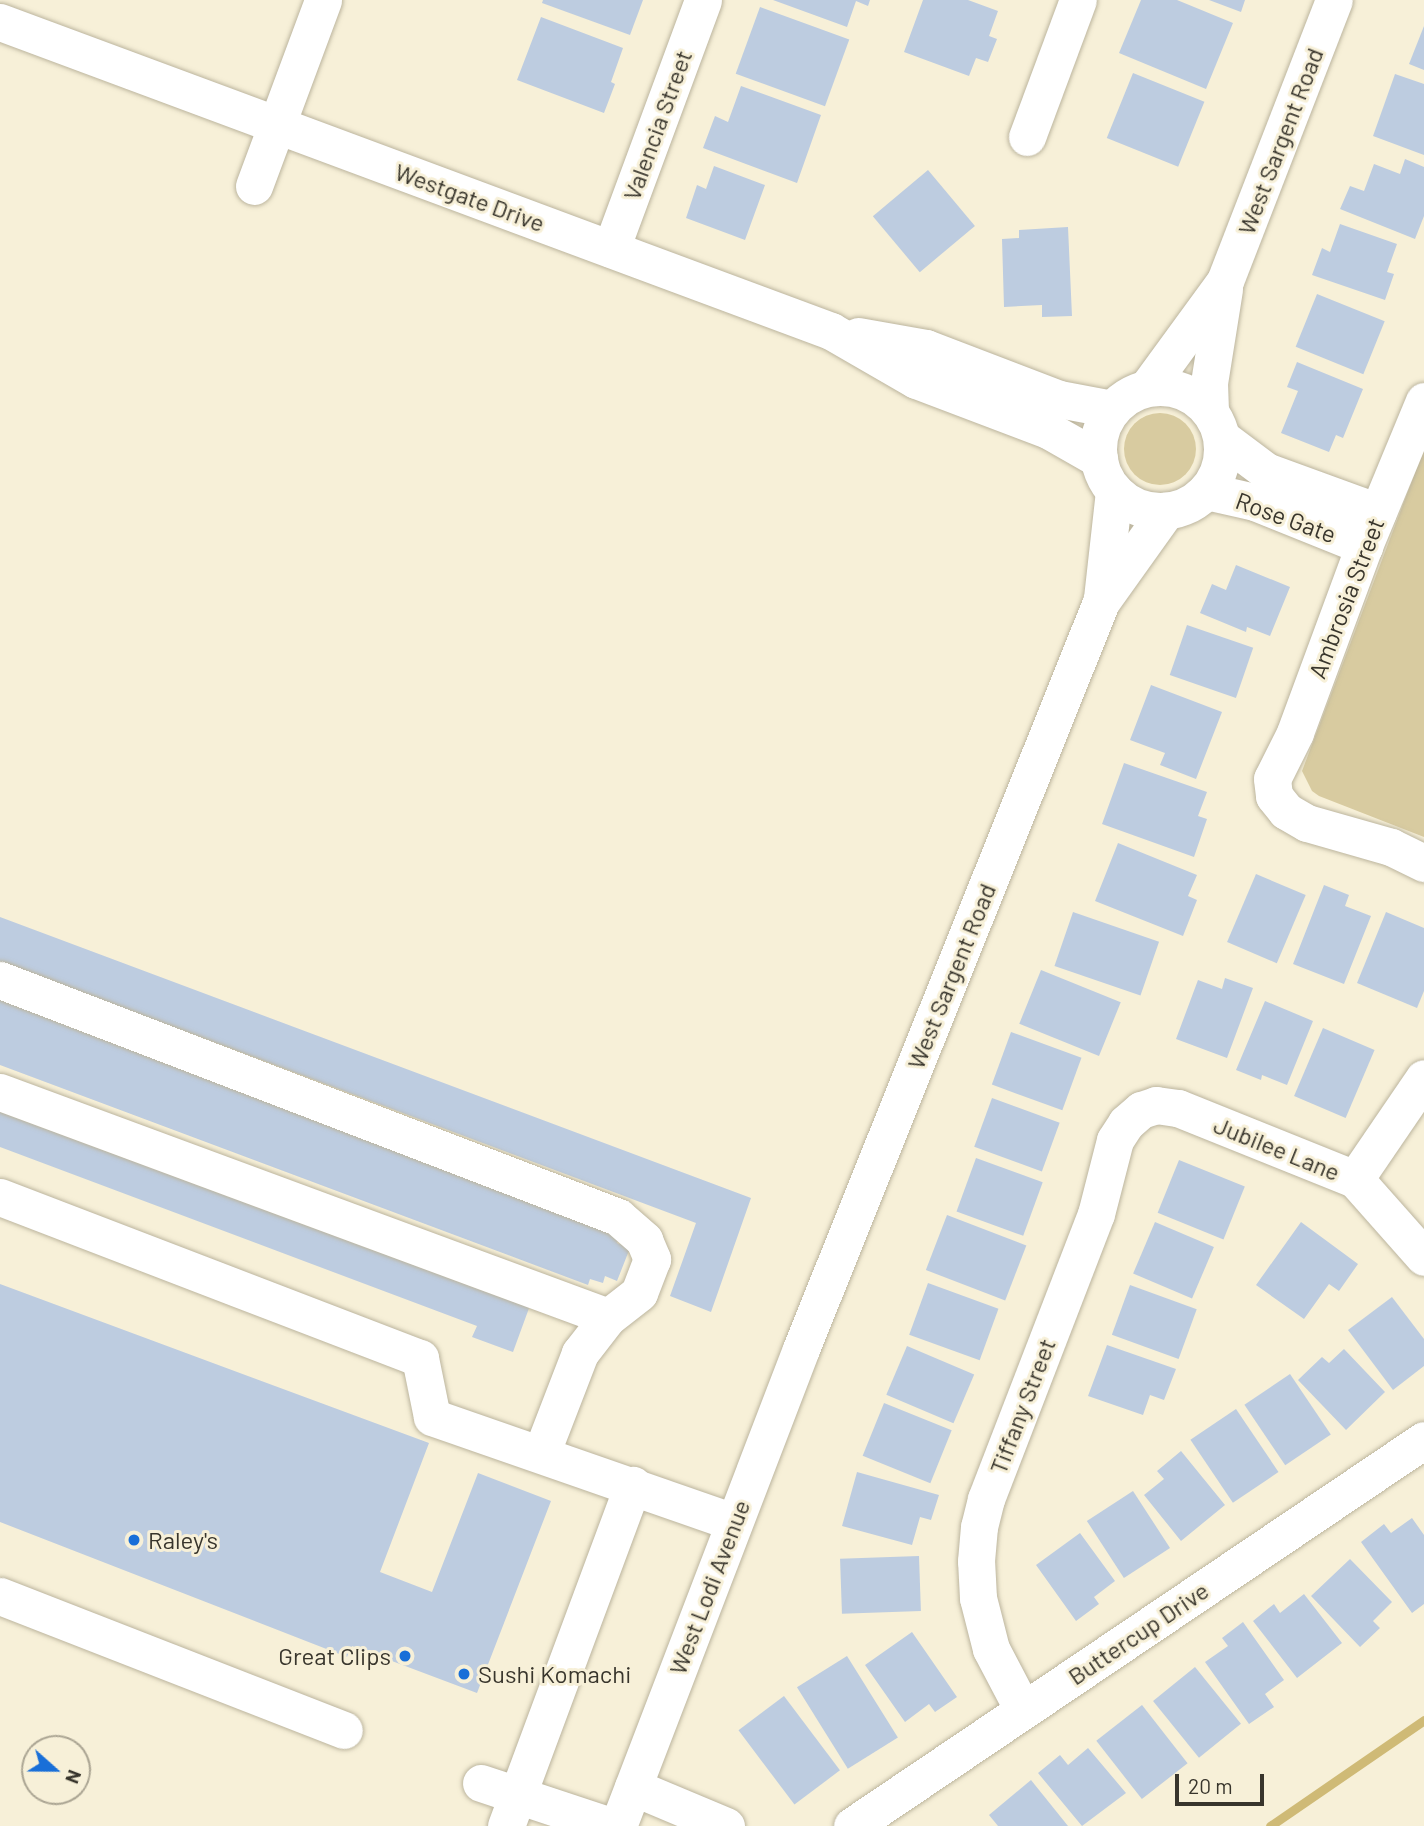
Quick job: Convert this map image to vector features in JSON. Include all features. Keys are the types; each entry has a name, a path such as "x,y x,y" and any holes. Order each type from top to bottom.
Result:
{"street":[{"path":"254,186 323,0"},
{"name":"Valencia Street","path":"611,249 704,0"},
{"path":"1027,137 1078,0"},
{"name":"West Sargent Road","path":"1216,424 1209,383 1225,281 1334,0"},
{"name":"Westgate Drive","path":"0,22 831,331 916,380 1048,430 1106,475"},
{"name":"West Sargent Road","path":"1147,388 1225,281"},
{"name":"Westgate Drive","path":"831,331 926,348 1059,399 1112,409"},
{"path":"1164,386 1182,390 1198,398 1216,424 1222,458 1216,476 1206,491 1188,505 1166,511 1147,510 1129,503 1106,475 1098,441 1112,409 1128,396 1147,388 1164,386"},
{"name":"Ambrosia Street","path":"1424,401 1364,546 1295,733 1272,779 1273,796 1286,811 1307,823 1391,847 1424,863"},
{"name":"Rose Gate","path":"1216,424 1266,471 1378,512"},
{"name":"West Sargent Road","path":"1101,602 1106,475"},
{"name":"Rose Gate","path":"1206,491 1255,502 1364,546"},
{"name":"West Sargent Road","path":"801,1349 1101,602 1166,511"},
{"path":"0,980 618,1217 644,1240 652,1259 639,1293 608,1317 580,1353 541,1454"},
{"path":"1355,1179 1424,1078"},
{"path":"0,1092 608,1317"},
{"name":"Jubilee Lane","path":"1141,1110 1156,1105 1178,1108 1355,1179 1424,1257"},
{"name":"Tiffany Street","path":"1023,1710 990,1648 978,1598 975,1561 979,1527 986,1499 1096,1214 1115,1140 1141,1110"},
{"path":"0,1197 419,1358 432,1417 733,1522"},
{"name":"West Lodi Avenue","path":"618,1826 801,1349"},
{"name":"Buttercup Drive","path":"852,1826 1424,1440"},
{"path":"511,1811 633,1485"},
{"path":"0,1596 344,1730"},
{"path":"481,1783 511,1811 610,1826"},
{"path":"633,1787 726,1826"}],"shaded area":[{"path":"1167,413 1186,423 1194,435 1194,463 1186,475 1174,483 1153,485 1134,475 1126,463 1124,442 1134,423 1146,415"},
{"path":"1424,449 1424,837 1319,796 1312,791 1302,771"}],"building":[{"path":"543,0 643,0 630,35 542,3"},
{"path":"773,0 870,0 868,6 856,1 847,27"},
{"path":"923,0 968,0 998,11 989,36 997,39 988,62 976,58 969,76 904,52"},
{"path":"1141,0 1177,0 1233,23 1206,89 1119,53"},
{"path":"1209,0 1245,0 1241,12"},
{"path":"760,7 849,39 825,106 736,74"},
{"path":"541,17 623,48 611,82 615,84 604,113 517,80"},
{"path":"1424,26 1424,70 1409,64"},
{"path":"1133,73 1204,102 1178,167 1107,138"},
{"path":"1395,74 1424,84 1424,155 1373,136"},
{"path":"741,86 821,115 797,183 703,148 715,116 728,122"},
{"path":"1405,159 1424,167 1424,216 1415,239 1340,209 1350,186 1364,191 1374,164 1400,174"},
{"path":"714,166 765,185 745,240 686,218 697,185 706,189"},
{"path":"928,170 975,226 920,272 873,216"},
{"path":"1340,224 1397,244 1387,272 1394,274 1385,300 1312,275 1322,248 1330,252"},
{"path":"1068,227 1072,316 1042,317 1042,305 1004,307 1002,239 1019,238 1019,230"},
{"path":"1317,294 1385,321 1363,374 1296,347"},
{"path":"1297,362 1363,389 1343,438 1336,435 1329,452 1281,433 1298,391 1287,387"},
{"path":"1236,565 1290,587 1270,636 1247,627 1246,632 1200,613 1212,584 1226,590"},
{"path":"1187,625 1253,648 1236,698 1170,675"},
{"path":"1151,685 1222,712 1196,779 1160,765 1165,753 1130,740"},
{"path":"1124,763 1207,792 1198,816 1207,819 1194,857 1102,824"},
{"path":"1118,843 1197,875 1188,896 1197,900 1183,936 1095,901"},
{"path":"1256,874 1306,895 1277,963 1227,942"},
{"path":"1324,885 1349,895 1345,906 1371,916 1344,984 1293,964"},
{"path":"1073,912 1159,942 1140,996 1054,966"},
{"path":"1386,912 1424,928 1424,991 1417,1008 1357,983"},
{"path":"0,917 751,1198 711,1312 670,1296 696,1223 0,962"},
{"path":"1041,970 1121,1002 1099,1056 1019,1024"},
{"path":"1225,978 1253,988 1227,1058 1176,1039 1198,980 1222,989"},
{"path":"0,999 619,1237 617,1243 630,1248 617,1281 605,1276 603,1283 590,1279 588,1285 0,1065"},
{"path":"1265,1001 1313,1021 1287,1085 1262,1075 1261,1080 1236,1070"},
{"path":"1323,1028 1375,1050 1346,1118 1294,1096"},
{"path":"1011,1032 1081,1058 1062,1110 992,1085"},
{"path":"992,1098 1060,1123 1042,1171 974,1147"},
{"path":"0,1100 532,1300 513,1352 472,1337 477,1326 0,1147"},
{"path":"976,1158 1043,1182 1023,1236 957,1212"},
{"path":"1179,1160 1245,1187 1223,1239 1158,1213"},
{"path":"947,1215 1026,1245 1005,1301 926,1270"},
{"path":"1155,1222 1214,1247 1192,1299 1133,1274"},
{"path":"1301,1222 1358,1264 1339,1291 1329,1284 1304,1319 1256,1285"},
{"path":"928,1283 998,1309 980,1360 909,1335"},
{"path":"0,1284 429,1443 380,1572 432,1592 478,1473 551,1501 477,1693 352,1646 347,1657 0,1522"},
{"path":"1130,1285 1197,1309 1179,1359 1112,1335"},
{"path":"1392,1297 1424,1339 1424,1366 1393,1390 1348,1330"},
{"path":"1107,1345 1176,1369 1164,1400 1150,1395 1143,1415 1088,1396"},
{"path":"907,1346 974,1375 953,1423 886,1395"},
{"path":"1344,1349 1385,1392 1346,1430 1298,1380 1322,1357 1329,1363"},
{"path":"1290,1374 1331,1435 1285,1465 1244,1405"},
{"path":"884,1403 952,1430 930,1483 863,1456"},
{"path":"1236,1409 1278,1472 1233,1503 1190,1440"},
{"path":"1181,1451 1225,1505 1181,1541 1144,1495 1164,1479 1157,1471"},
{"path":"857,1472 939,1495 931,1520 920,1517 912,1545 842,1526"},
{"path":"1133,1491 1170,1548 1124,1578 1087,1521"},
{"path":"1412,1518 1424,1535 1424,1604 1412,1613 1361,1542 1384,1524 1391,1533"},
{"path":"1080,1533 1115,1581 1094,1597 1099,1604 1076,1621 1036,1565"},
{"path":"919,1556 921,1611 842,1614 840,1559"},
{"path":"1350,1559 1392,1602 1373,1621 1380,1628 1360,1647 1311,1596"},
{"path":"1304,1594 1342,1643 1297,1678 1253,1621 1274,1604 1280,1613"},
{"path":"1243,1622 1284,1680 1265,1694 1274,1707 1249,1724 1205,1662 1228,1646 1222,1638"},
{"path":"912,1632 957,1697 935,1712 929,1704 905,1722 865,1665"},
{"path":"847,1656 898,1737 848,1769 797,1687"},
{"path":"1195,1667 1241,1724 1199,1758 1153,1701"},
{"path":"784,1696 840,1770 794,1805 738,1730"},
{"path":"1142,1705 1188,1763 1142,1799 1096,1741"},
{"path":"1088,1748 1126,1793 1082,1826 1038,1773 1060,1755 1068,1765"},
{"path":"1031,1780 1068,1826 998,1826 989,1815"}],"waterway":[{"path":"1270,1826 1424,1720"}],"place":[{"name":"Raley's","path":"134,1540"},
{"name":"Great Clips","path":"405,1656"},
{"name":"Sushi Komachi","path":"464,1674"}]}
